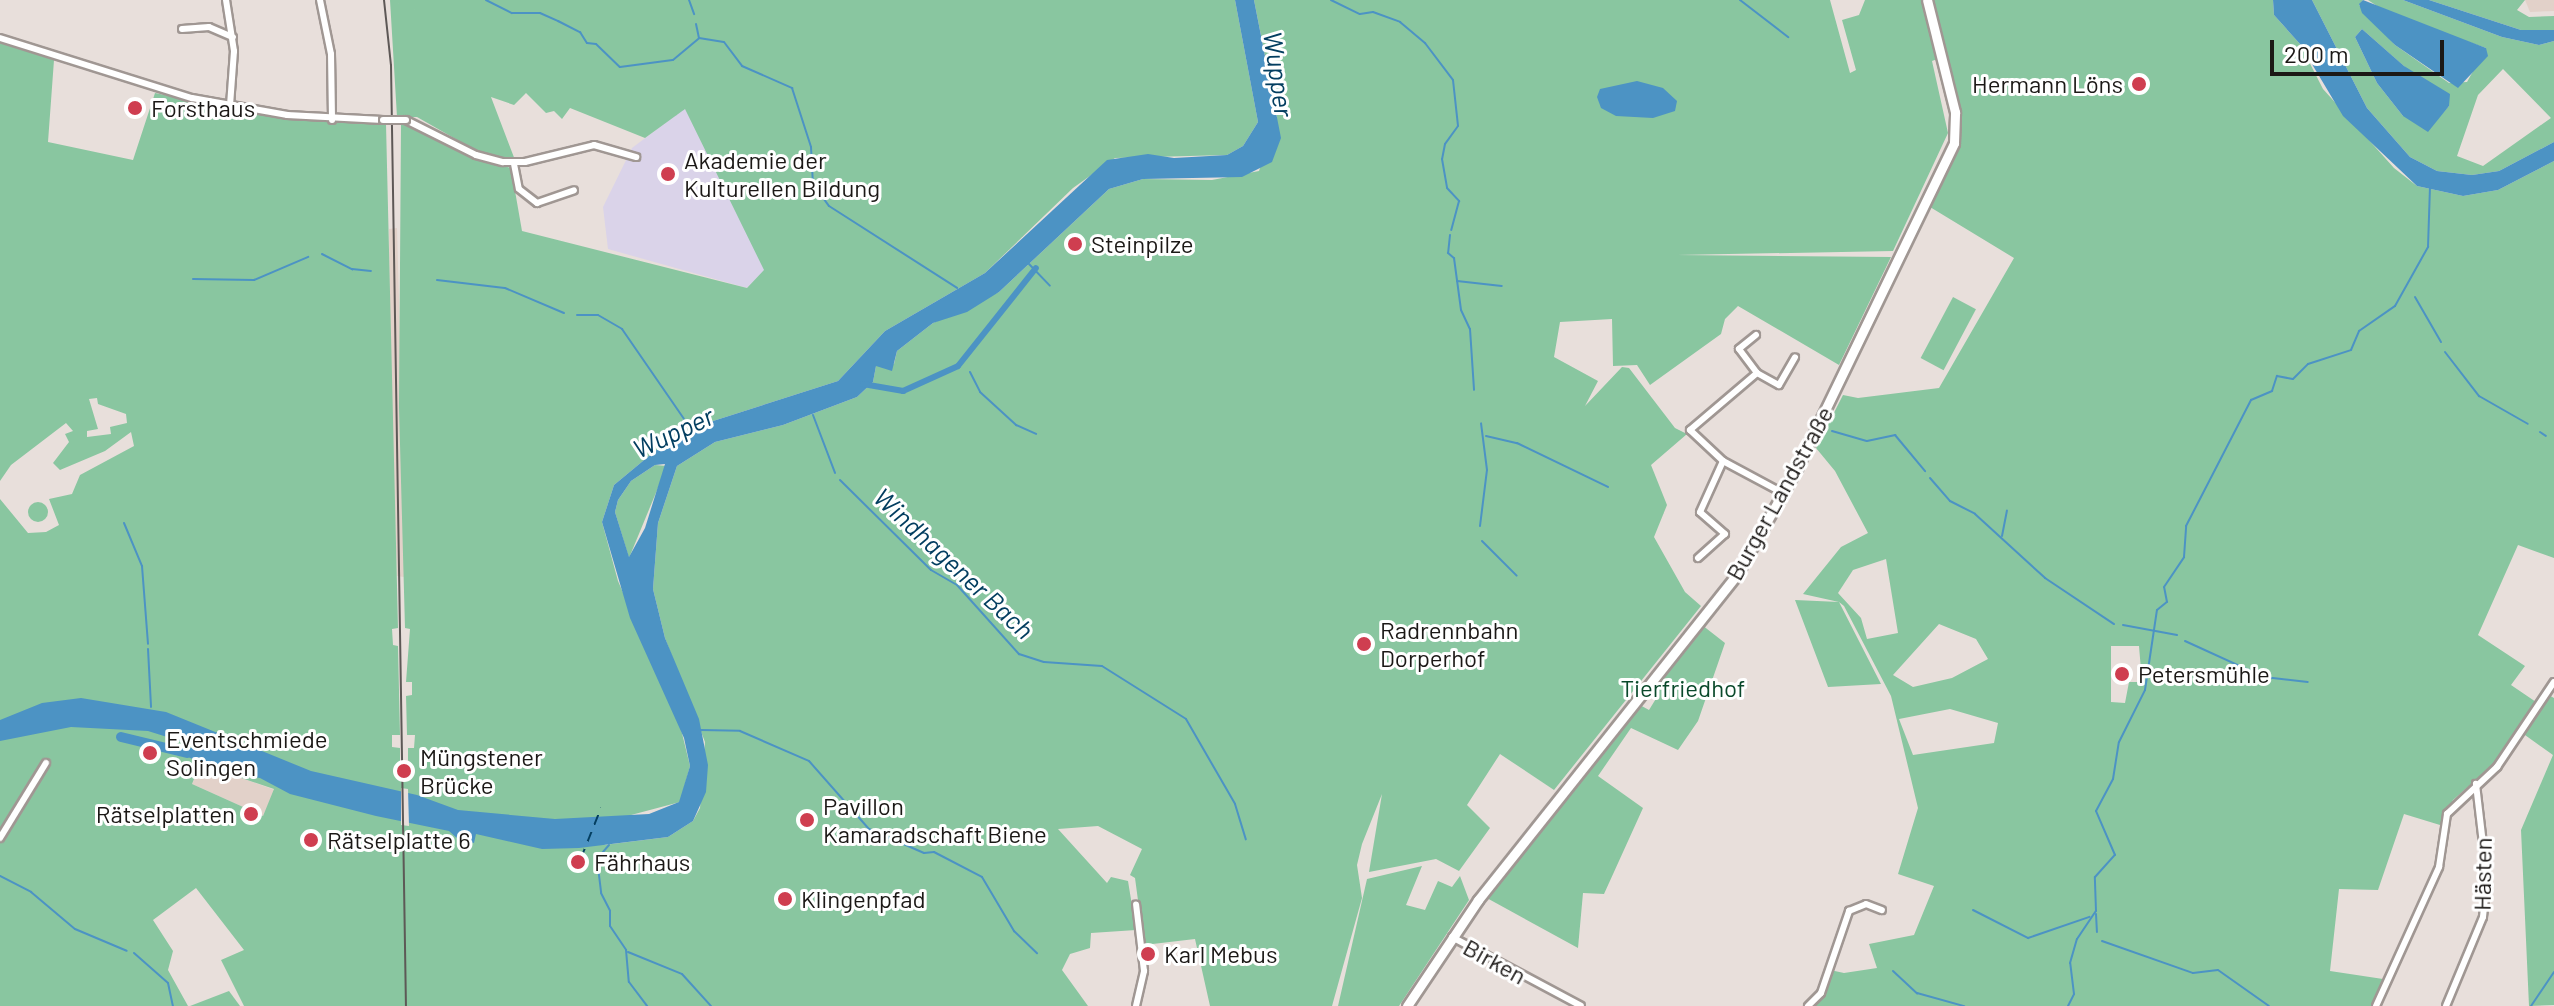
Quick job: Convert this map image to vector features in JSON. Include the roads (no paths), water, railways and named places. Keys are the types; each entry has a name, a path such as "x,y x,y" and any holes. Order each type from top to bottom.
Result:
{"main road":[{"name":"Burger Landstraße","path":"1407,1006 1452,937 1737,574 1783,493 1954,143 1956,117 1927,0"}],"street":[{"path":"226,0 233,37 230,105"},
{"path":"320,0 331,54 332,120"},
{"path":"182,29 209,27 233,37"},
{"path":"0,38 133,84 230,105 332,120 406,120 476,155 514,164 594,145 636,157"},
{"path":"514,164 519,189 537,203 574,190"},
{"path":"1756,335 1739,349 1757,373 1779,385 1795,357"},
{"path":"1757,373 1691,427 1723,461 1783,493"},
{"path":"1698,558 1725,534 1700,512 1723,461"},
{"path":"2376,1006 2417,906 2437,871 2447,814 2497,767 2554,682"},
{"path":"0,838 46,763"},
{"name":"Hästen","path":"2446,1006 2483,917 2487,878 2476,784"},
{"path":"1136,904 1144,971 1136,1006"},
{"path":"1808,1006 1821,993 1849,911 1866,904 1882,910"},
{"name":"Birken","path":"1452,937 1581,1006"}],"water":[{"path":"1235,0 1254,0 1281,138 1272,162 1242,177 1143,179 1109,189 999,292 967,312 933,323 897,351 892,371 876,366 873,382 857,397 783,425 715,442 677,466 658,523 653,589 665,638 699,719 708,765 706,792 693,821 668,837 579,848 542,849 476,834 474,843 459,840 449,831 290,794 260,778 217,771 174,750 199,747 148,731 71,727 0,741 0,720 42,703 81,698 166,712 311,771 417,795 458,810 555,819 649,814 679,802 690,766 684,738 630,618 602,522 614,485 655,451 710,422 838,381 885,331 985,273 1107,160 1148,154 1174,158 1227,155 1243,146 1258,122","holes":["665,464 645,528 629,557 615,512 618,500 631,481 655,465"]},
{"path":"2273,0 2312,0 2367,108 2410,157 2437,171 2472,175 2499,171 2554,142 2554,161 2498,190 2463,196 2417,186 2343,116 2300,44 2274,15"},
{"path":"2363,0 2486,48 2488,56 2458,88 2395,45 2362,13 2359,4"},
{"path":"2403,0 2429,0 2521,30 2554,30 2554,41 2539,45 2502,37"},
{"path":"2362,29 2404,66 2450,94 2449,106 2428,132 2403,116 2377,83 2355,37"},
{"path":"1637,81 1663,88 1677,101 1675,111 1653,118 1616,116 1601,108 1597,97 1600,89"}],"waterway":[{"path":"486,0 512,13 540,13 558,21 580,32 587,43 596,44 620,67 673,60 699,38 724,42 742,66 792,88 811,147 813,184 829,206 957,288"},
{"path":"689,0 694,14"},
{"path":"1331,0 1360,14 1373,12 1400,22 1425,43 1453,80 1458,126 1445,144 1442,159 1447,188 1459,201 1451,230"},
{"path":"1740,0 1788,37"},
{"path":"696,24 699,38"},
{"path":"2068,1006 2074,994 2070,963 2077,939 2096,911 2095,877 2115,855 2096,811 2113,779 2119,742 2145,690 2157,610 2167,602 2164,587 2184,557 2186,526 2251,400 2272,391 2277,376 2293,379 2308,364 2351,350 2359,331 2395,306 2428,247 2430,188"},
{"path":"1450,235 1448,253 1454,258 1461,310 1470,329 1474,390"},
{"path":"322,254 352,269 371,271"},
{"path":"193,279 254,280 308,257"},
{"path":"1029,264 1050,286"},
{"path":"863,384 903,391 958,366 1036,268"},
{"path":"437,280 505,288 564,313"},
{"path":"1457,281 1502,286"},
{"path":"2415,297 2441,342"},
{"path":"577,315 598,315 622,329 684,419"},
{"path":"2445,352 2479,396 2528,424"},
{"path":"970,372 980,392 1016,425 1036,434"},
{"name":"Windhagener Bach","path":"813,415 835,473"},
{"path":"1480,526 1487,470 1481,423"},
{"path":"1832,431 1867,441 1895,435 1925,471"},
{"path":"2540,432 2546,436"},
{"path":"1486,436 1517,443 1608,487"},
{"path":"1930,478 1950,501 1975,514 2045,578 2114,624"},
{"name":"Windhagener Bach","path":"840,480 931,570 957,585 1019,654 1044,662 1102,666 1186,719 1235,804 1246,839"},
{"path":"2002,536 2007,510"},
{"path":"124,523 142,566 148,644"},
{"path":"1482,541 1517,576"},
{"path":"2123,625 2177,635"},
{"path":"2185,641 2264,677 2308,682"},
{"path":"148,649 151,707"},
{"path":"701,730 740,731 809,761 869,829 924,853 934,852 982,877 1014,931 1037,953"},
{"name":"Wupper","path":"121,737 187,753"},
{"path":"609,845 597,859 601,893 610,911 610,926 626,950 629,982 647,1006"},
{"path":"0,876 31,892 75,929 127,951"},
{"path":"1973,910 2028,938 2089,917"},
{"path":"2096,914 2097,932"},
{"path":"2102,941 2193,973 2218,970 2269,1006"},
{"path":"628,952 682,974 711,1006"},
{"path":"134,953 168,983 173,1006"},
{"path":"1893,971 1917,993 1964,1006"},
{"path":"2531,1006 2554,972"}],"railway":[{"path":"384,0 391,65 406,1006"}],"place":[{"name":"Hermann Löns","path":"2139,84"},
{"name":"Forsthaus","path":"135,108"},
{"name":"Akademie der Kulturellen Bildung","path":"668,174"},
{"name":"Steinpilze","path":"1075,244"},
{"name":"Radrennbahn Dorperhof","path":"1364,644"},
{"name":"Petersmühle","path":"2122,674"},
{"name":"Eventschmiede Solingen","path":"150,753"},
{"name":"Müngstener Brücke","path":"404,771"},
{"name":"Rätselplatten","path":"251,814"},
{"name":"Pavillon Kamaradschaft Biene","path":"807,820"},
{"name":"Rätselplatte 6","path":"311,840"},
{"name":"Fährhaus","path":"578,862"},
{"name":"Klingenpfad","path":"785,899"},
{"name":"Karl Mebus","path":"1148,954"}],"park label":[{"name":"Tierfriedhof","path":"1683,688"}]}
